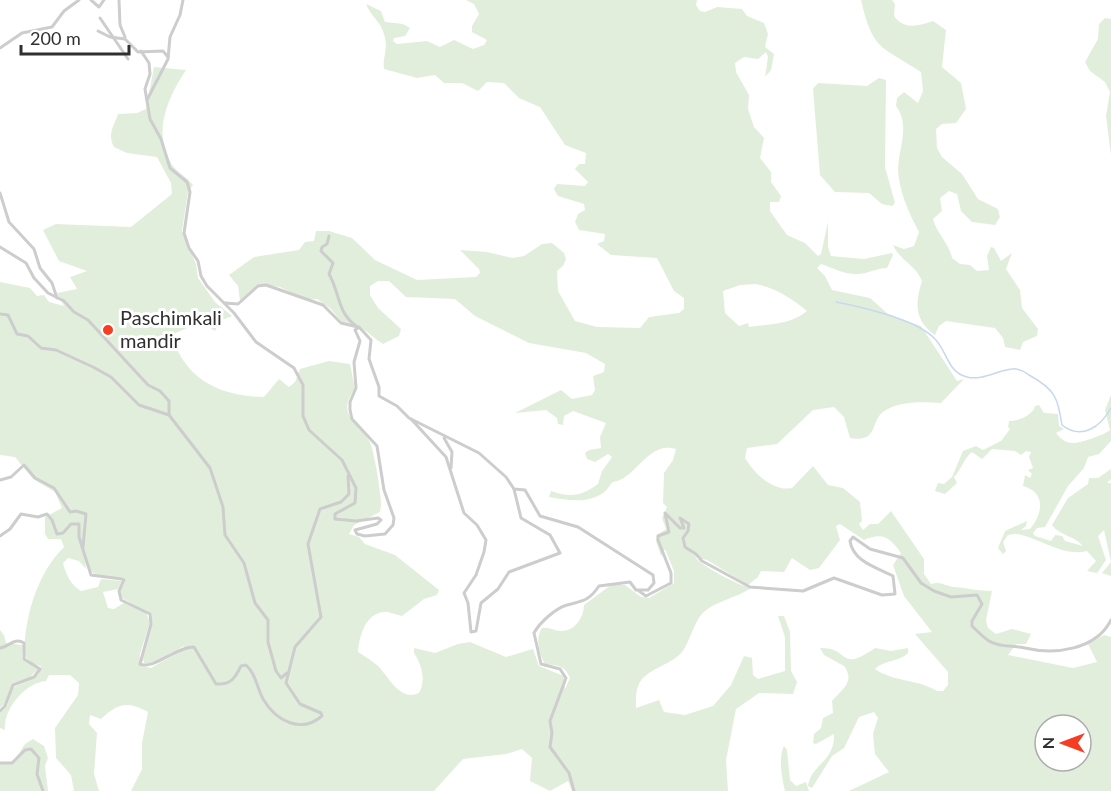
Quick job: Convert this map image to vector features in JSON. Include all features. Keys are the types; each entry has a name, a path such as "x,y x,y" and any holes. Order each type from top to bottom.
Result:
{"street":[{"path":"0,48 22,33 52,27 64,11 79,0"},
{"path":"91,0 99,7 104,0"},
{"path":"119,0 120,25 134,50 163,51 168,57"},
{"path":"147,100 168,57 170,37 180,15 183,0"},
{"path":"100,18 103,25 116,37 129,59"},
{"path":"98,31 101,35 126,39"},
{"path":"141,51 149,63 150,74 145,89 150,119 161,138 170,168 187,182 190,192 183,226 185,240 198,261 201,276 256,342 294,368 303,385 303,416 309,430 342,460 356,489 357,500 347,510 335,514 335,519 356,521 378,518 381,520 377,524 358,529 356,532 365,536 388,533 394,518 378,463 380,453 370,435 352,419 350,410 350,402 356,388 353,366 360,341 355,330 358,327"},
{"path":"0,193 9,222 34,249 40,268 52,283 58,300"},
{"path":"329,236 321,252 333,263 329,274 335,284 342,314 371,340 369,359 379,387 379,396 397,406 446,458 464,513 477,525 486,540 482,561 464,593 468,603 471,632 476,631 482,603 498,589 509,572 560,553 550,536 521,518 514,489 506,477 479,453 409,418"},
{"path":"0,247 26,263 34,278 58,300 64,301 74,312 88,320 148,385 165,396 169,401 169,415"},
{"path":"223,302 238,304 258,286 266,285 322,305 341,323 358,327"},
{"path":"0,314 8,315 17,334 28,336 41,348 56,350 93,367 111,377 139,405 169,415 210,468 222,507 225,535 244,563 255,603 268,620 268,642 276,671 282,678 287,673"},
{"path":"443,436 452,452 451,470"},
{"path":"0,480 11,477 24,465 35,478 54,488 65,509 86,514 82,549"},
{"path":"0,536 10,529 21,514 38,518 47,514 57,534 63,533 71,524 79,524 82,549 91,575 122,579 124,584 119,591 121,600 150,614 151,624 140,664 151,665 180,648 194,647 216,684 230,682 241,666 246,665 260,688 261,697 283,720 299,726 322,716 321,713 300,704 288,689 287,673 295,647 321,617 309,551 310,534 320,508 341,501 349,494 348,474"},
{"path":"514,489 525,490 540,516 578,527 653,575 654,583 648,590 639,591"},
{"path":"574,791 569,773 550,747 552,733 550,721 567,678 560,669 541,664 534,633 553,613 564,606 588,599 599,586 630,582 646,596 671,583 671,573 658,540 658,536 669,532 670,529 665,513 680,528 684,528 680,518 689,524 688,531 683,538 685,547 702,561 750,587 803,591 834,578 882,595 895,594 892,576 856,556 850,541 854,537 870,549 903,558 918,579 934,591 951,597 977,595 982,603 972,626 990,642 1005,647 1058,651 1082,646 1103,634 1111,620"},
{"path":"0,648 12,642 21,641 24,643 24,659 40,669 34,677 13,685 5,706 0,711"},
{"path":"0,763 12,763 25,750 31,749 39,758 37,774 43,791"}],"green space":[{"path":"466,0 697,0 696,5 700,11 705,12 717,7 742,9 747,16 764,23 768,34 765,47 774,54 771,70 765,77 768,57 766,52 758,59 744,57 735,63 736,72 749,95 748,109 754,127 764,138 760,158 771,172 771,182 781,196 779,202 770,202 770,211 787,235 805,243 818,256 821,254 828,222 828,247 831,256 864,259 892,253 887,268 863,273 839,271 821,264 817,268 825,276 832,290 870,298 888,314 921,326 957,381 964,379 941,403 920,402 886,410 877,419 870,434 860,439 850,438 844,417 834,407 813,410 777,444 747,448 745,458 753,470 765,480 785,488 792,488 813,466 828,485 843,488 860,502 862,521 859,524 863,530 870,524 878,524 891,511 924,559 924,574 931,584 992,591 986,620 988,628 996,634 1012,629 1031,634 1026,644 1016,644 1008,655 1073,668 1097,662 1088,644 1104,635 1111,637 1111,791 849,791 889,772 875,754 873,734 878,718 874,712 859,717 844,748 832,756 812,788 808,786 813,773 831,751 834,734 816,744 813,743 814,734 821,728 823,718 833,713 832,701 848,681 844,666 824,655 820,648 830,649 850,659 855,659 875,648 891,651 908,648 908,653 904,656 875,669 937,691 943,691 948,685 948,672 915,634 932,632 904,596 893,565 901,553 893,543 881,536 864,540 840,524 836,526 840,540 819,568 810,570 792,558 784,572 761,571 758,577 748,585 707,560 695,557 721,575 751,588 705,611 682,652 649,673 638,685 636,708 659,700 664,712 685,715 713,706 731,685 744,656 752,658 753,675 758,679 785,671 785,637 778,616 784,616 790,632 791,671 797,682 793,694 759,693 736,709 726,760 728,791 572,791 568,781 550,791 530,781 532,758 522,749 506,754 463,759 434,791 131,791 142,769 142,743 148,712 135,706 123,705 101,719 90,715 89,724 97,733 94,774 99,791 74,791 71,775 56,758 55,728 78,695 79,683 70,675 49,675 46,681 39,682 24,691 8,713 5,730 0,728 0,713 7,706 13,688 34,678 40,671 41,666 32,664 24,655 27,626 39,583 54,558 64,547 61,539 48,539 45,534 45,517 62,508 55,492 33,479 15,457 0,455 0,282 30,288 37,296 44,295 49,302 64,306 57,293 77,289 70,277 87,271 59,261 43,230 56,224 131,227 172,194 171,183 157,157 127,153 114,147 111,138 118,114 137,113 146,109 154,67 186,70 173,92 164,116 163,141 173,166 193,185 188,192 182,231 196,264 198,278 215,302 232,316 220,321 215,331 201,322 171,335 177,351 195,374 206,383 219,389 248,396 264,397 279,379 289,387 295,382 300,369 329,361 350,364 355,389 347,407 352,420 371,445 378,475 381,505 380,512 354,525 349,534 359,537 365,544 395,555 439,590 437,595 424,599 402,616 388,612 374,615 365,625 358,652 378,666 401,691 412,695 419,693 423,678 414,648 435,653 470,642 506,657 533,649 539,666 564,676 565,689 570,678 568,673 560,666 545,664 541,656 538,641 542,628 561,631 570,629 580,618 584,605 611,585 625,585 641,597 649,598 674,583 674,571 665,549 661,556 656,541 657,535 666,529 662,518 667,507 663,503 664,473 673,460 676,449 658,450 629,474 613,482 605,492 590,499 549,497 551,491 564,495 576,495 598,484 602,471 612,457 608,454 595,462 587,459 585,453 601,448 600,437 606,423 573,411 564,416 563,425 558,424 557,418 546,410 515,413 561,390 572,399 592,395 595,390 593,376 604,372 605,364 586,353 529,343 475,316 455,299 406,297 389,281 378,281 370,286 370,295 378,308 401,329 399,336 383,344 360,327 342,322 331,309 317,299 306,300 280,287 260,284 240,301 238,286 229,275 254,257 299,250 305,242 314,241 316,231 329,231 352,238 375,260 417,280 476,277 480,273 479,269 460,250 487,252 512,258 524,256 542,244 552,243 564,253 566,259 557,271 558,291 575,321 597,327 640,328 649,317 679,313 684,309 684,298 674,291 657,258 611,255 597,244 604,241 605,234 579,230 575,222 578,214 585,210 584,204 558,196 554,189 557,184 585,186 588,182 575,169 579,164 585,164 586,153 565,145 540,107 519,98 504,83 487,82 478,91 462,83 444,83 435,75 417,78 384,69 386,45 384,34 366,4 381,11 385,22 403,24 410,28 405,36 394,38 393,41 397,44 427,41 440,47 454,40 473,49 484,45 487,40 472,32 472,26 479,14 474,4","holes":["756,284 770,288 807,311 794,319 780,323 749,327 748,323 739,326 725,313 723,291 740,285","68,558 79,561 86,569 85,562 91,572 101,576 123,578 125,582 120,590 120,597 151,614 152,624 144,663 150,664 184,646 184,649 151,668 140,665 140,654 150,622 146,613 124,603 114,609 108,608 103,592 118,589 123,581 101,579 98,587 81,591 74,586 66,572 63,563"]},
{"path":"861,0 892,0 895,4 894,16 902,23 917,25 933,21 946,30 942,67 961,83 966,109 956,123 942,124 936,129 937,148 942,157 962,174 978,199 998,209 1000,217 995,225 972,222 961,211 957,194 949,191 940,198 942,211 933,219 952,258 960,264 970,265 977,271 989,270 987,256 991,247 994,248 1001,261 1012,253 1006,269 1020,290 1022,308 1038,329 1037,336 1023,342 1020,350 1005,347 1003,338 995,328 946,321 939,326 935,335 920,317 918,297 922,281 893,245 904,249 914,246 919,232 902,193 899,179 903,124 896,106 897,98 904,92 918,103 923,91 921,72 887,51 874,38"},
{"path":"1105,18 1111,19 1111,155 1106,116 1110,92 1105,82 1090,71 1085,62 1098,39 1099,24"},
{"path":"879,78 886,80 885,167 895,203 892,206 882,204 869,193 835,192 820,175 813,89 818,83 867,86"},
{"path":"1111,395 1111,441 1099,454 1088,457 1084,468 1068,486 1045,527 1037,528 1033,533 1035,536 1051,541 1055,535 1062,536 1065,541 1083,546 1059,532 1052,525 1068,498 1088,484 1089,478 1098,478 1111,469 1111,479 1107,483 1111,483 1111,562 1104,530 1098,536 1106,560 1097,573 1087,571 1096,561 1087,551 1069,552 1015,534 1008,535 1003,542 1006,551 1003,554 998,548 1005,531 1027,521 1026,526 1021,530 1030,529 1038,517 1039,498 1036,493 1023,486 1025,475 1030,478 1032,474 1028,470 1033,468 1029,457 1031,452 1026,451 1021,455 1015,451 992,449 982,459 972,452 954,477 957,483 945,494 935,491 938,483 944,484 952,477 963,451 976,446 983,450 1001,441 1010,429 1009,421 1031,413 1035,406 1039,405 1044,413 1058,414 1059,426 1064,429 1056,433 1068,442 1081,442 1107,432 1110,430 1105,410"},
{"path":"1111,562 1111,576 1102,573"},
{"path":"0,630 6,643 23,645 22,659 38,669 29,678 13,683 6,702 0,708"},
{"path":"33,739 44,746 48,758 45,766 48,791 0,791 0,764 14,761 25,744"},
{"path":"784,746 787,750 790,780 796,786 806,782 809,791 785,791 781,762"}],"waterway":[{"path":"836,302 889,315 927,332 939,344 952,366 961,375 978,378 1017,369 1038,380 1054,395 1062,425 1069,430 1084,431 1096,426 1111,408"}],"place":[{"name":"Paschimkali mandir","path":"108,330"}]}
